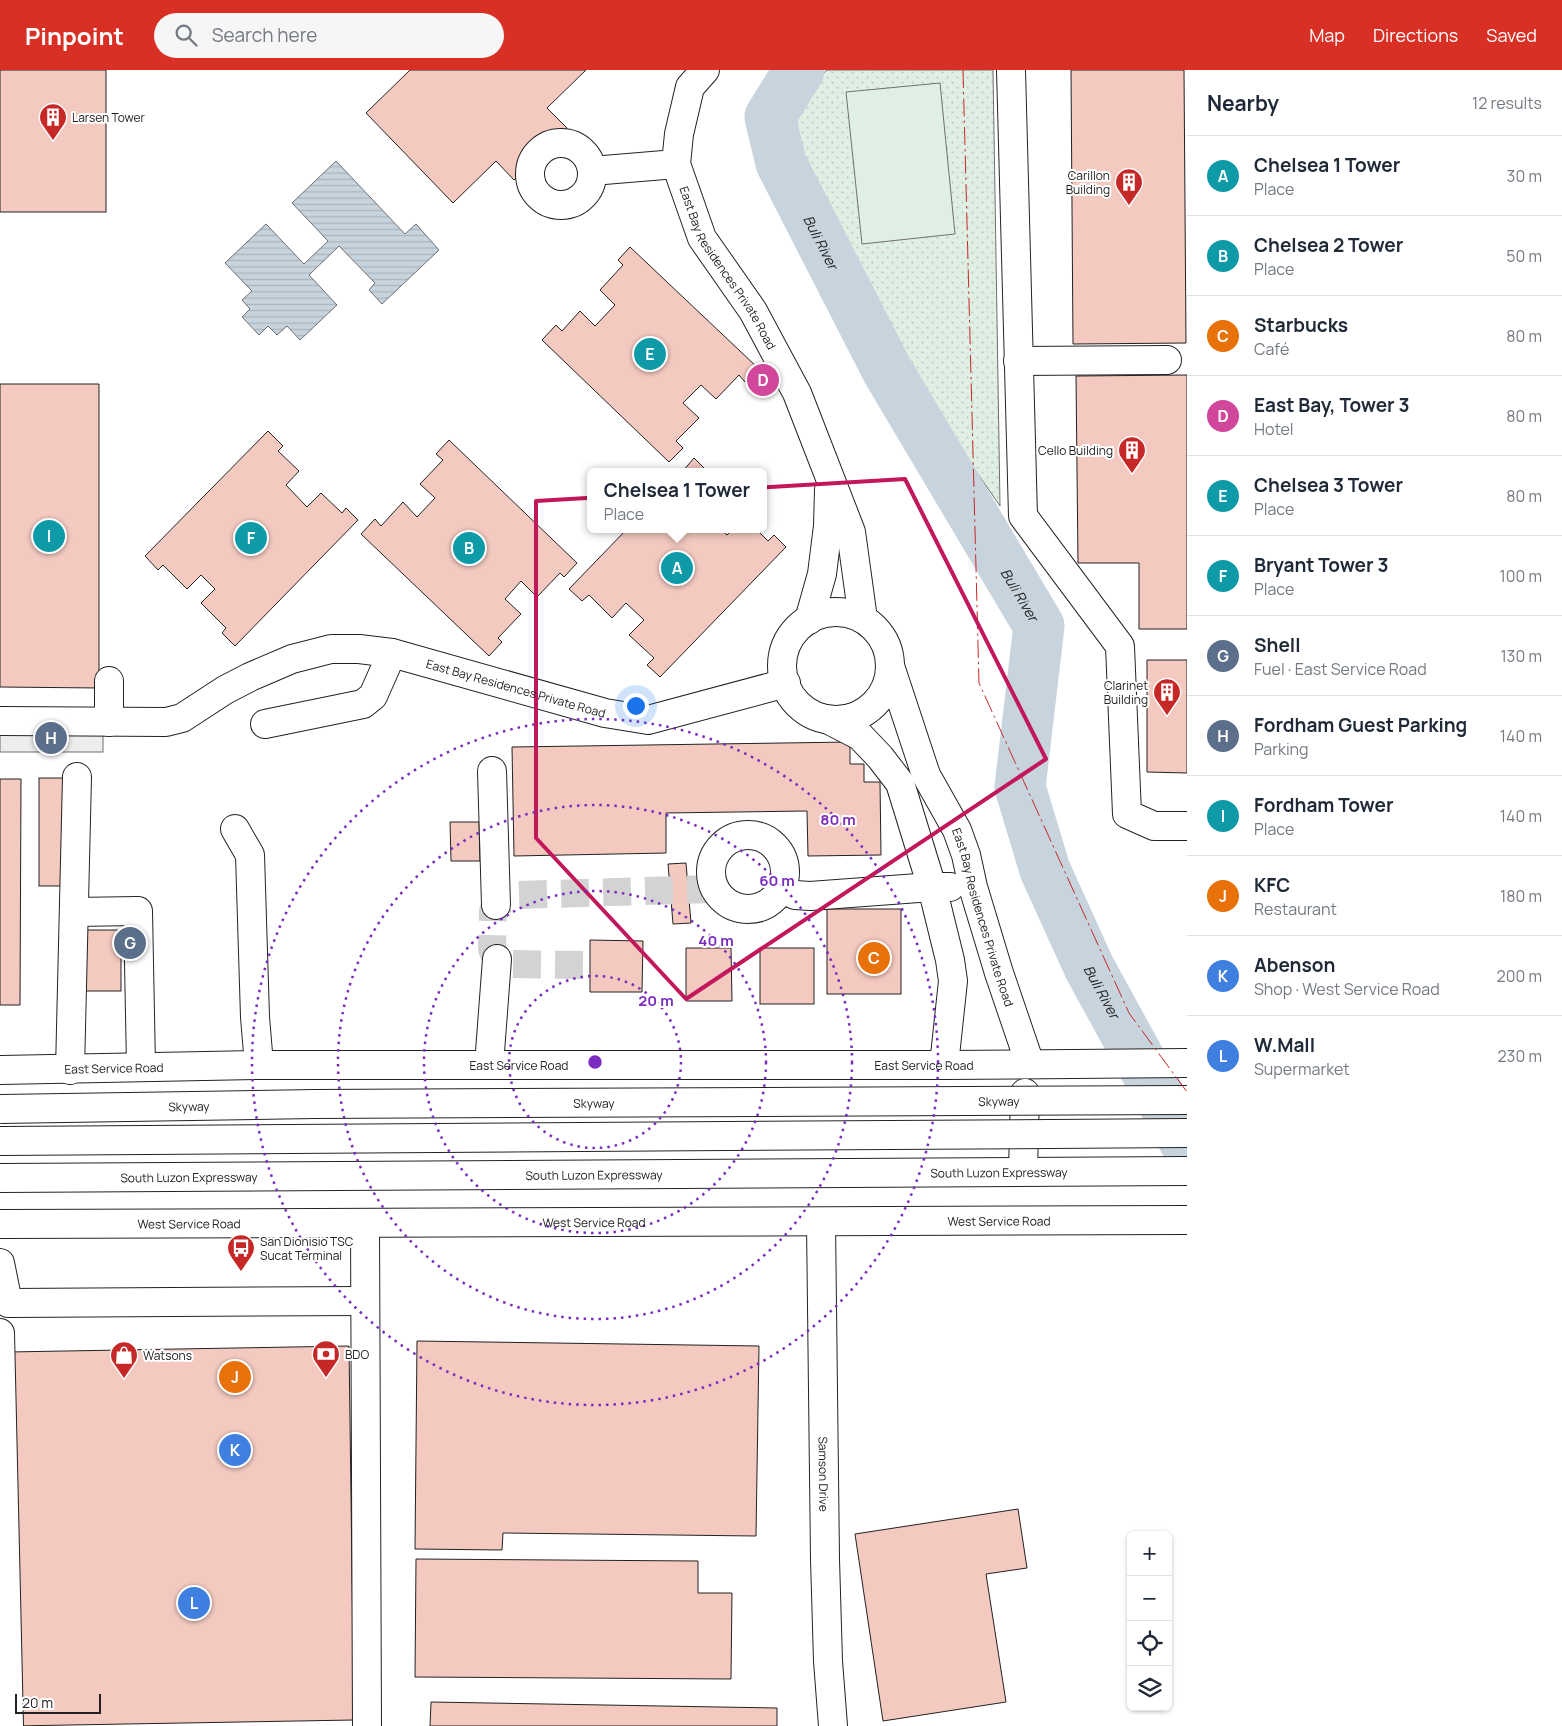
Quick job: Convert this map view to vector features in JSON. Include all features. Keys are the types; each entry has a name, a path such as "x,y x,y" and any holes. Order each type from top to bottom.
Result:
{"main road":[{"name":"East Bay Residences Private Road","path":"705,70 690,87 679,134 676,164 702,238 753,311 797,393 850,532 863,619"},
{"path":"1011,70 1023,516 1120,646 1127,814 1154,826 1187,826"},
{"path":"592,171 676,164"},
{"path":"1018,361 1167,360"},
{"name":"East Bay Residences Private Road","path":"809,620 822,574 828,526 830,479"},
{"name":"East Bay Residences Private Road","path":"829,720 852,718 871,707 885,689 889,678 890,666 889,656 883,639 871,625 863,619 848,614 832,612 809,620 797,630 788,643 783,659 786,683 792,696 814,716 829,720 860,736 880,757 900,783 932,886 950,960 952,981 944,1065"},
{"name":"East Bay Residences Private Road","path":"0,721 166,722 182,718 225,690 250,677 292,659 331,649 359,649 392,653 605,713 648,720 786,683"},
{"path":"265,724 363,704 373,696 392,653"},
{"name":"East Bay Residences Private Road","path":"890,666 926,775 957,830 966,855 973,887 998,972 1030,1064"},
{"path":"109,681 109,722"},
{"path":"492,770 496,905"},
{"path":"900,783 926,775"},
{"path":"70,1070 77,777"},
{"path":"235,829 250,855 258,1064"},
{"path":"781,888 795,895 810,896 932,886 973,887"},
{"path":"74,912 138,911 141,1066"},
{"path":"489,1065 497,959"},
{"name":"East Service Road","path":"0,1070 70,1070 141,1066 258,1064 944,1065 1184,1063"},
{"path":"0,1098 1187,1092"},
{"path":"1023,1171 1025,1093"},
{"path":"0,1121 54,1121 60,1098"},
{"name":"Skyway","path":"0,1109 315,1104 1187,1100"},
{"path":"0,1141 1187,1133"},
{"name":"South Luzon Expressway","path":"0,1178 1187,1171"},
{"name":"West Service Road","path":"0,1224 1187,1220"},
{"name":"Samson Drive","path":"821,1222 825,1559 828,1661 833,1726"},
{"path":"365,1224 368,1726"},
{"path":"0,1263 8,1303 365,1301"},
{"path":"0,1333 9,1726"}],"highlighted area":[{"path":"905,479 1046,759 686,999 536,838 536,501"}],"green space":[{"path":"827,70 993,70 1000,506 924,396 799,181 796,99"},
{"path":"940,83 955,234 862,244 846,92"}],"shaded area":[{"path":"336,161 405,234 416,224 439,250 382,304 369,290 375,283 339,246 309,275 337,305 300,340 287,326 277,335 268,326 259,335 242,317 250,309 242,300 252,291 225,263 266,224 304,264 328,241 292,203"},
{"path":"0,724 103,724 103,752 0,752"}],"building":[{"name":"Larsen Tower","path":"0,70 106,70 106,212 0,212"},
{"path":"410,70 586,70 547,108 567,128 514,180 496,161 453,203 366,113"},
{"name":"Carillon Building","path":"1071,70 1184,70 1186,343 1073,344"},
{"path":"630,247 758,368 745,382 739,375 716,399 701,385 683,403 699,418 676,441 683,448 669,462 542,340 556,325 562,331 580,311 595,326 615,305 600,290 623,265 618,260"},
{"name":"Cello Building","path":"1187,375 1187,629 1139,629 1139,563 1078,563 1076,376"},
{"path":"0,384 99,384 99,688 0,687"},
{"path":"268,431 283,446 278,451 299,471 286,485 307,507 321,493 342,513 346,508 358,520 235,646 222,633 226,628 201,603 215,589 201,575 187,589 163,565 158,570 145,556"},
{"path":"449,440 577,563 564,577 560,573 537,597 521,581 505,599 521,614 498,638 502,642 489,656 361,534 375,519 381,526 403,502 417,517 435,498 420,484 443,460 436,454"},
{"path":"694,458 704,468 685,468"},
{"path":"623,533 725,533 727,535 729,533 760,533 768,541 774,535 786,547 660,677 647,665 654,658 629,635 644,620 626,603 612,618 589,595 582,601 569,589"},
{"name":"Clarinet Building","path":"1147,660 1187,660 1187,773 1147,772"},
{"path":"850,742 850,764 864,764 864,782 880,782 881,855 808,856 807,811 666,813 666,853 514,856 512,747"},
{"path":"39,778 66,778 66,886 39,886"},
{"path":"0,779 21,779 20,1005 0,1005"},
{"path":"450,822 479,822 480,861 451,861"},
{"path":"686,863 691,923 673,924 668,864"},
{"path":"827,909 901,909 901,994 827,994"},
{"path":"81,930 121,930 121,991 81,991"},
{"path":"590,940 643,941 642,992 590,992"},
{"path":"686,948 731,948 732,1001 686,1001"},
{"path":"760,948 814,948 814,1004 760,1004"},
{"path":"417,1341 759,1346 756,1536 503,1533 502,1550 415,1549"},
{"path":"349,1346 354,1720 13,1726 8,1352"},
{"path":"1018,1509 1027,1568 986,1574 1006,1702 883,1721 855,1534"},
{"path":"416,1559 698,1561 698,1593 732,1593 731,1679 415,1677"},
{"path":"431,1702 777,1708 777,1726 430,1726"}],"waterway":[{"name":"Buli River","path":"799,70 770,117 781,163 887,370 1039,626 1020,787 1045,870 1089,967 1187,1146"}],"tunnel":[{"path":"583,965 507,964 502,962 492,949 493,911 503,900 516,895 715,889"}],"power":[{"path":"963,70 979,683 1129,1013 1187,1092"}],"place":[{"name":"Larsen Tower","path":"53,141"},
{"name":"Carillon Building","path":"1129,206"},
{"name":"Chelsea 3 Tower","path":"650,354"},
{"name":"East Bay, Tower 3","path":"763,380"},
{"name":"Cello Building","path":"1132,474"},
{"name":"Fordham Tower","path":"49,536"},
{"name":"Bryant Tower 3","path":"251,538"},
{"name":"Chelsea 2 Tower","path":"469,548"},
{"name":"Chelsea 1 Tower","path":"677,568"},
{"name":"Clarinet Building","path":"1167,716"},
{"name":"Fordham Guest Parking","path":"51,738"},
{"name":"Shell","path":"130,943"},
{"name":"Starbucks","path":"874,958"},
{"name":"San Dionisio TSC Sucat Terminal","path":"241,1272"},
{"name":"KFC","path":"235,1377"},
{"name":"BDO","path":"326,1378"},
{"name":"Watsons","path":"124,1379"},
{"name":"Abenson","path":"235,1450"},
{"name":"W.Mall","path":"194,1603"}]}
